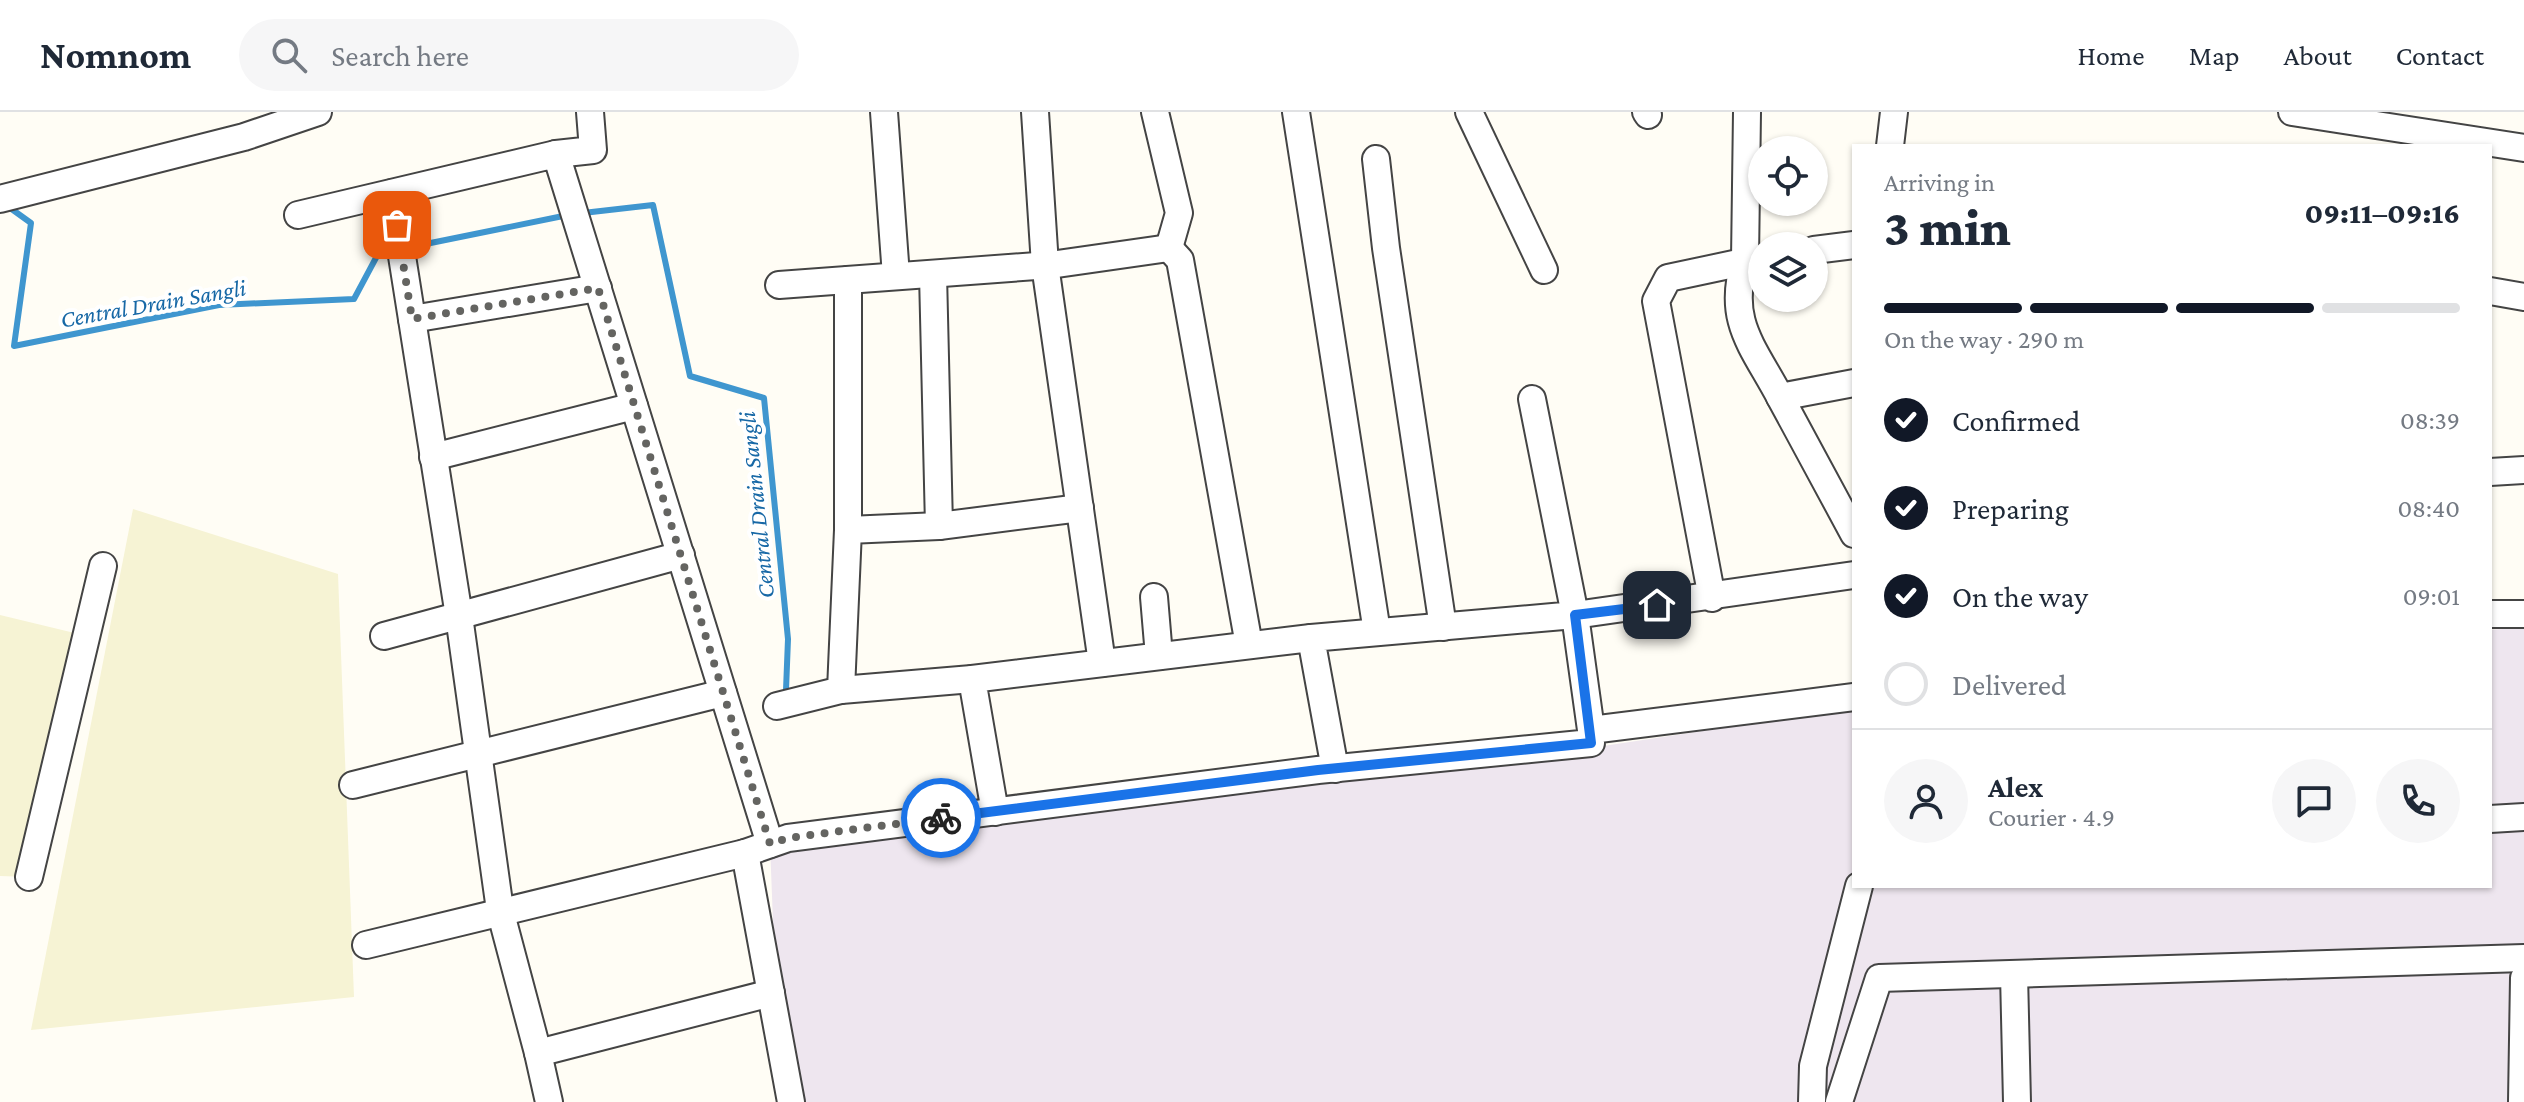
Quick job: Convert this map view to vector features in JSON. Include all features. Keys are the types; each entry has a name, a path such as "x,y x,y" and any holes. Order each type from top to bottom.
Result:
{"street":[{"path":"0,199 241,124 318,112"},
{"path":"298,215 556,154 593,150 590,112"},
{"path":"884,112 896,276"},
{"path":"1035,112 1045,265 1102,663"},
{"path":"1155,112 1179,213 1169,248"},
{"path":"1296,112 1377,632"},
{"path":"1469,112 1544,270"},
{"path":"1747,112 1753,232"},
{"path":"1890,144 1894,112"},
{"path":"2292,112 2457,125 2524,148"},
{"path":"556,154 723,693 758,848 771,993 791,1102"},
{"path":"1376,159 1386,248 1443,627"},
{"path":"392,193 459,616 500,910 549,1102"},
{"path":"1828,248 1852,245"},
{"path":"779,285 1045,265 1169,248"},
{"path":"1169,248 1180,260 1249,645"},
{"path":"1712,598 1656,301 1668,278 1748,260"},
{"path":"1748,267 1739,280 1740,327 1852,530"},
{"path":"933,274 939,526"},
{"path":"841,690 848,530 848,280"},
{"path":"412,319 598,288"},
{"path":"2492,291 2524,297"},
{"path":"1780,397 1852,383"},
{"path":"366,945 788,838 1335,769 1591,743 1575,615 1532,399"},
{"path":"433,457 634,406"},
{"path":"2492,472 2524,470"},
{"path":"848,530 939,526 1080,508"},
{"path":"384,636 681,555"},
{"path":"29,877 103,566"},
{"path":"777,706 841,690 972,679 1311,638 1575,615 1712,598 1852,575"},
{"path":"1154,597 1159,656"},
{"path":"2492,614 2524,614"},
{"path":"1311,638 1335,769"},
{"path":"972,679 995,812"},
{"path":"353,785 723,693"},
{"path":"1591,730 1852,697"},
{"path":"2492,819 2524,817"},
{"path":"1812,1102 1813,1066 1858,888"},
{"path":"1839,1102 1879,978 2524,958"},
{"path":"2014,974 2017,1102"},
{"path":"2522,1102 2524,978"},
{"path":"538,1053 771,993"}],"shaded area":[{"path":"133,509 338,574 354,997 31,1030"},
{"path":"0,615 87,636 29,877 0,876"},
{"path":"2524,627 2524,1102 791,1102 777,1025 770,844 1590,748 1852,708 1852,888 2492,888 2492,630"}],"waterway":[{"name":"Central Drain Sangli","path":"6,205 31,223 14,346 219,305 354,299 378,254 395,250"},
{"name":"Central Drain Sangli","path":"583,213 653,205 690,376 764,398 788,639 786,690"},
{"name":"Central Drain Sangli","path":"406,248 568,215"}],"way so far":[{"path":"397,225 412,319 598,288 770,844 788,838 941,818"}],"route":[{"path":"941,818 1318,770 1591,743 1575,615 1657,605"}]}
